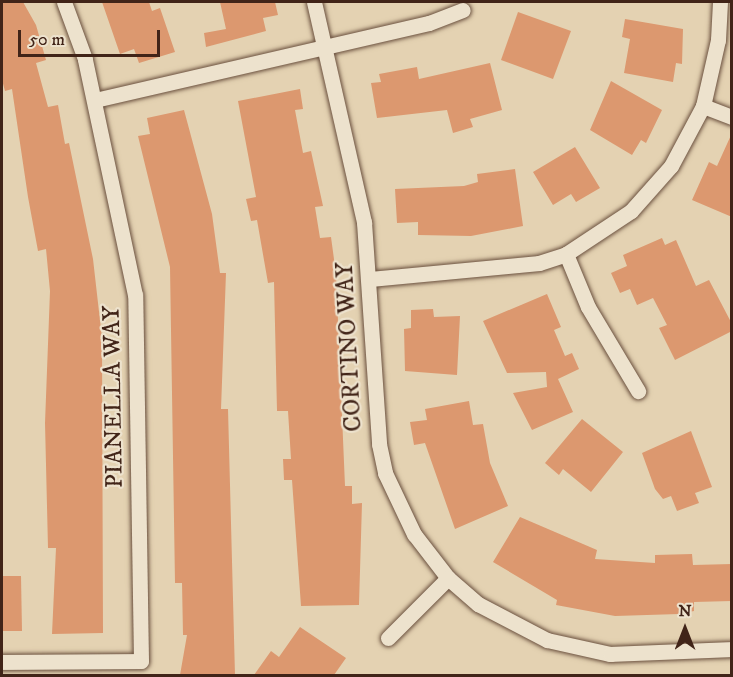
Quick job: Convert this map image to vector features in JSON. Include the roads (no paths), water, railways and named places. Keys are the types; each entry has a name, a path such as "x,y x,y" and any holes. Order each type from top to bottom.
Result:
{"street":[{"name":"PIANELLA WAY","path":"2,662 141,661 135,295 95,100 64,2"},
{"name":"CORTINO WAY","path":"314,2 364,222 370,279 373,404 386,473 414,534 448,578 511,624 584,650 636,654 732,649"},
{"path":"370,279 504,269 566,254 631,211 671,166 703,106 718,40 720,2"},
{"path":"95,100 324,47 462,10"},
{"path":"703,106 732,117"},
{"path":"566,254 588,308 638,391"},
{"path":"388,638 448,578"}]}
